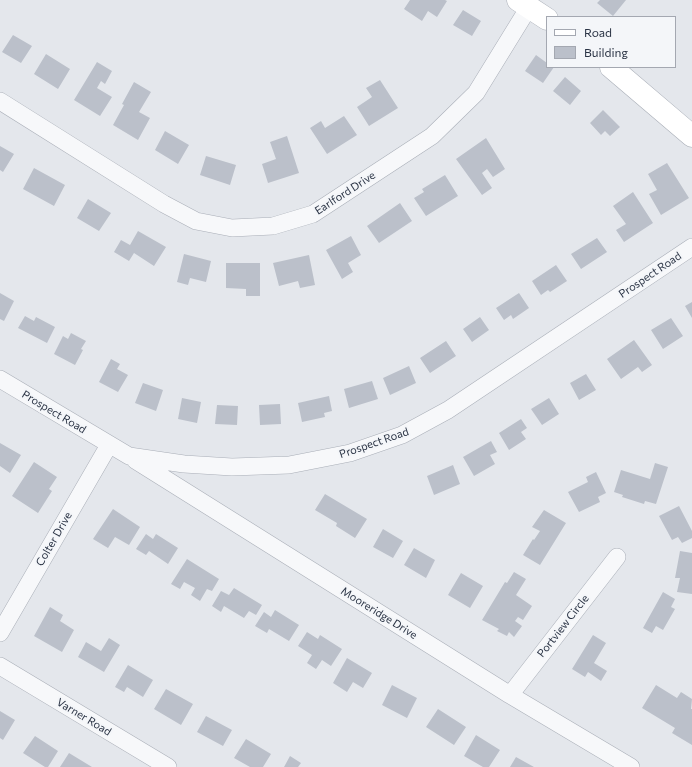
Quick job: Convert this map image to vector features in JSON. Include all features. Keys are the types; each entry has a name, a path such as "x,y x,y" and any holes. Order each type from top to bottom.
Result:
{"street":[{"path":"524,3 546,18"},
{"name":"Earlford Drive","path":"0,101 164,204 196,220 232,228 273,226 313,214 432,136 476,93 524,3"},
{"path":"612,68 692,136"},
{"name":"Prospect Road","path":"0,379 109,445 130,456 184,464 232,467 288,465 350,453 402,436 448,410 692,247"},
{"name":"Colter Drive","path":"0,633 109,445"},
{"name":"Mooreridge Drive","path":"130,456 510,695 631,767"},
{"name":"Portview Circle","path":"510,695 617,557"},
{"name":"Varner Road","path":"0,666 168,767"}],"building":[{"path":"410,0 447,1 437,17 428,11 422,21 404,9"},
{"path":"600,0 626,0 613,16 597,3"},
{"path":"463,10 481,21 472,36 453,25"},
{"path":"13,35 32,46 21,63 2,52"},
{"path":"46,54 70,69 58,89 34,74"},
{"path":"536,55 546,62 546,68 553,68 543,83 525,71"},
{"path":"97,62 112,71 105,84 101,81 97,88 112,97 100,116 74,100"},
{"path":"565,77 581,91 570,105 553,91"},
{"path":"380,80 398,108 369,126 357,107 372,97 366,88"},
{"path":"134,82 151,92 139,112 150,118 138,140 113,125"},
{"path":"603,110 620,127 610,136 605,131 601,135 590,123"},
{"path":"344,116 357,135 327,154 310,128 321,121 325,128"},
{"path":"165,131 189,145 178,164 155,150"},
{"path":"287,136 299,173 268,183 262,164 276,159 270,142"},
{"path":"486,138 505,169 493,177 487,169 482,173 492,188 482,195 456,159"},
{"path":"0,146 14,154 3,172 0,170"},
{"path":"206,156 236,165 230,185 200,175"},
{"path":"667,163 689,198 661,215 649,194 657,190 648,174"},
{"path":"34,168 65,185 54,206 23,189"},
{"path":"445,175 458,196 426,216 414,198 424,192 422,189"},
{"path":"633,192 653,223 624,242 616,230 626,224 613,206"},
{"path":"88,199 111,213 99,231 77,218"},
{"path":"400,203 412,221 379,243 367,226"},
{"path":"138,231 166,247 154,266 134,253 129,261 114,252 121,240 130,245"},
{"path":"351,236 361,255 348,263 353,272 342,279 326,250"},
{"path":"597,238 607,252 581,269 571,254"},
{"path":"184,254 211,261 206,282 190,278 188,285 177,282"},
{"path":"309,255 315,285 300,288 298,281 279,286 273,263"},
{"path":"226,263 260,263 260,296 246,296 246,289 226,288"},
{"path":"556,265 567,281 550,292 548,290 541,295 532,281"},
{"path":"0,293 14,301 4,321 0,319"},
{"path":"519,293 529,308 513,319 511,315 504,320 496,308"},
{"path":"692,302 692,318 685,306"},
{"path":"25,316 34,321 36,317 55,327 47,343 18,328"},
{"path":"480,317 489,330 472,342 463,329"},
{"path":"671,318 683,336 663,349 651,330"},
{"path":"71,333 86,341 81,349 83,350 75,365 54,354 63,336 68,339"},
{"path":"634,340 652,365 642,372 638,367 621,379 607,359"},
{"path":"446,341 456,356 430,373 420,358"},
{"path":"111,359 120,364 117,369 128,375 118,392 99,382"},
{"path":"409,366 416,383 390,395 383,378"},
{"path":"586,374 596,390 579,400 570,383"},
{"path":"372,381 378,399 349,408 344,389"},
{"path":"143,383 163,390 156,411 135,403"},
{"path":"329,396 332,411 324,413 325,417 302,422 298,403"},
{"path":"182,398 201,402 197,423 178,419"},
{"path":"549,398 559,414 542,425 531,409"},
{"path":"280,404 281,424 260,425 259,405"},
{"path":"217,405 238,406 237,425 215,424"},
{"path":"521,419 527,428 521,432 526,439 509,450 499,433"},
{"path":"491,441 497,452 490,455 495,464 474,476 463,457"},
{"path":"0,443 21,455 10,473 0,466"},
{"path":"34,462 57,477 49,489 52,491 38,513 12,496"},
{"path":"655,463 668,467 656,504 645,501 644,504 622,497 623,495 614,492 621,470 650,479"},
{"path":"453,465 460,484 434,495 427,476"},
{"path":"596,472 606,493 598,497 600,502 579,512 568,492 588,482 586,477"},
{"path":"325,494 367,519 355,538 336,526 337,523 315,510"},
{"path":"679,506 692,531 692,538 682,543 678,537 672,540 659,516"},
{"path":"113,509 140,527 129,545 115,537 108,548 93,539"},
{"path":"544,510 566,523 540,565 523,555 540,531 532,527"},
{"path":"383,529 403,541 393,558 373,547"},
{"path":"146,534 153,539 156,534 178,548 168,564 149,551 146,555 136,549"},
{"path":"414,548 435,560 426,578 404,565"},
{"path":"680,551 692,553 692,594 677,592 680,578 675,578"},
{"path":"187,559 219,579 212,591 207,589 200,601 191,595 195,588 184,582 180,589 171,584"},
{"path":"514,572 526,579 516,595 532,606 523,620 518,617 515,621 522,626 514,637 509,632 507,636 497,631 499,629 482,620 505,582 507,583"},
{"path":"461,573 483,586 470,608 448,595"},
{"path":"234,588 262,605 256,615 249,611 244,618 224,606 221,612 212,606 221,591 229,595"},
{"path":"663,592 675,599 671,607 675,609 663,630 656,626 652,633 643,628"},
{"path":"50,607 63,615 60,621 74,630 62,652 34,636"},
{"path":"275,610 299,625 289,641 269,629 267,633 255,626 264,612 271,617"},
{"path":"307,632 318,639 320,635 342,649 331,666 322,660 316,669 307,663 312,655 298,646"},
{"path":"593,635 606,643 594,663 607,671 601,681 588,672 585,677 572,669"},
{"path":"109,638 120,645 104,672 78,657 86,642 101,651"},
{"path":"347,658 372,673 363,688 353,682 347,692 333,683"},
{"path":"128,665 153,680 143,697 127,687 124,692 115,687"},
{"path":"392,685 417,698 407,718 382,705"},
{"path":"656,685 677,698 681,692 692,699 692,745 672,733 675,728 642,708"},
{"path":"166,689 193,704 181,725 154,709"},
{"path":"438,709 466,727 454,745 426,727"},
{"path":"0,711 15,720 3,740 0,738"},
{"path":"206,716 232,730 223,746 197,732"},
{"path":"476,735 500,750 489,767 483,767 464,756"},
{"path":"35,736 58,751 48,767 45,767 23,753"},
{"path":"246,739 271,754 263,767 250,767 234,758"},
{"path":"69,753 92,767 60,767"},
{"path":"290,756 301,763 298,767 284,767"},
{"path":"516,757 534,767 510,767"}]}
